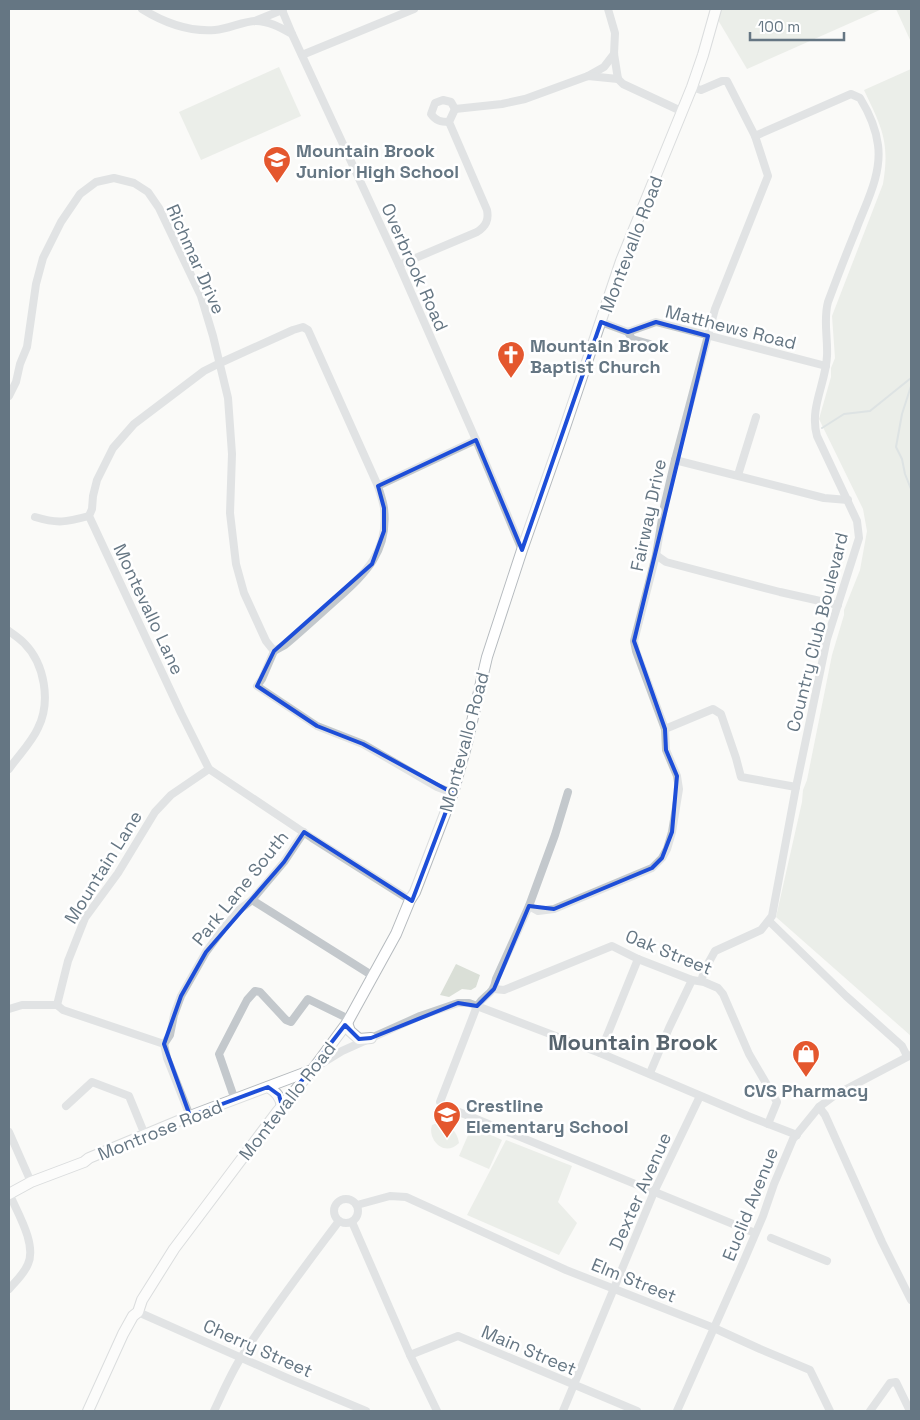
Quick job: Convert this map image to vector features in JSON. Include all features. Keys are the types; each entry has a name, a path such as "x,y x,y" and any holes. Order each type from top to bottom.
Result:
{"main road":[{"name":"Montevallo Road","path":"88,1411 123,1334 133,1316 138,1312 142,1300 174,1250 348,1021 396,934 415,892 453,793 487,657 522,550 621,261 692,87 716,9"},
{"path":"348,1021 350,1031 359,1039 371,1038"},
{"name":"Montrose Road","path":"9,1194 31,1182 84,1162 89,1158 190,1116 268,1088 313,1069"},
{"path":"268,1088 279,1095 282,1106"}],"street":[{"path":"144,9 164,21 196,30 216,30 255,21 282,10"},
{"path":"302,55 414,9"},
{"path":"608,9 615,33 614,54 618,79 623,84 681,111"},
{"name":"Overbrook Road","path":"282,10 476,440 522,550"},
{"path":"255,21 269,23 292,34"},
{"path":"455,109 502,104 525,99 588,76 604,67 614,54"},
{"path":"588,76 618,79"},
{"path":"692,87 701,90 722,81 727,81 755,136"},
{"name":"Country Club Boulevard","path":"755,136 850,94 860,98 874,128 878,144 879,164 873,186 825,311 826,366 814,415 817,436 857,521 859,538 827,639 796,787 774,907 769,921"},
{"path":"449,122 443,122 434,118 431,114 434,103 443,100 451,102 455,109"},
{"path":"398,265 477,232 486,223 488,217 487,210 449,122 455,109"},
{"name":"Fairway Drive","path":"529,906 538,911 554,910 652,868 662,858 667,849 672,832 679,789 677,776 666,750 666,729 634,642 656,555 664,507 675,460 715,310 768,176 755,136"},
{"name":"Richmar Drive","path":"9,396 16,382 20,364 27,348 36,284 43,258 61,222 80,194 96,182 114,178 134,183 148,192 159,208 201,296 228,398 232,454 230,513 236,564 248,601 266,641 274,651"},
{"path":"601,322 628,332 632,339 650,344"},
{"name":"Matthews Road","path":"628,332 656,322 826,366"},
{"path":"35,517 50,522 66,522 89,516 92,509 96,480 113,448 134,424 204,371 220,362 293,330 303,327 308,330 378,486 384,508 384,531 380,547 372,564 286,645 274,651 257,686 317,726 363,744 437,787 453,793"},
{"path":"738,476 756,417"},
{"path":"378,486 476,440"},
{"path":"675,460 824,498 848,500"},
{"name":"Montevallo Lane","path":"89,516 209,769"},
{"path":"656,555 666,562 838,605"},
{"path":"9,631 24,643 35,658 45,691 43,716 38,730 9,769"},
{"path":"666,729 714,709 721,714 741,776 796,787"},
{"path":"209,769 410,900"},
{"name":"Mountain Lane","path":"56,1005 68,961 85,918 118,873 155,812 171,795 209,769"},
{"path":"568,792 555,835 529,906 496,979 494,989 477,1006 440,1102 442,1105 755,1233"},
{"name":"Park Lane South","path":"164,1044 170,1035 174,1015 181,996 206,952 239,910 252,900 284,862 304,832"},
{"path":"252,900 373,976"},
{"path":"701,981 715,951 760,930 769,921 846,996 902,1046 909,1056"},
{"name":"Oak Street","path":"494,989 504,990 612,946 638,959 718,988 723,994 748,1054 777,1102 768,1124"},
{"path":"600,1053 638,959"},
{"path":"650,1073 692,980"},
{"path":"236,1100 219,1054 247,1000 255,991 260,992 286,1020 291,1022 308,999 348,1021"},
{"path":"313,1069 342,1051 420,1016 458,1003 468,1003 650,1073 700,1096 797,1135"},
{"path":"9,1009 22,1005 56,1005 63,1010 164,1044 167,1058 190,1116"},
{"name":"Euclid Avenue","path":"677,1411 742,1265 794,1139 819,1107 835,1094 909,1056"},
{"path":"66,1106 92,1082 129,1096 145,1135"},
{"name":"Dexter Avenue","path":"562,1411 654,1192 700,1096"},
{"path":"819,1107 911,1300"},
{"path":"9,1132 31,1182"},
{"path":"9,1194 29,1239 31,1252 29,1262 21,1276 9,1289"},
{"name":"Elm Street","path":"357,1205 390,1196 406,1197 566,1270 714,1328 810,1370 830,1411"},
{"path":"348,1198 357,1205 358,1214 352,1222 343,1223 334,1215 334,1210 340,1200 348,1198"},
{"path":"214,1411 227,1382 242,1357 285,1293 339,1221"},
{"path":"352,1222 436,1411"},
{"path":"771,1238 827,1261"},
{"name":"Cherry Street","path":"138,1312 366,1411"},
{"name":"Main Street","path":"410,1355 458,1336 637,1411"},
{"path":"870,1411 890,1384 896,1382 910,1411"}],"highlighted area":[{"path":"601,322 628,332 656,322 708,336 634,641 665,729 666,750 677,776 672,832 662,858 652,868 554,909 529,906 494,989 477,1006 458,1003 371,1038 359,1039 345,1025 282,1106 279,1095 268,1087 190,1116 164,1044 181,996 206,952 284,862 304,832 412,901 453,793 363,744 317,726 257,686 274,651 372,564 384,531 384,508 378,486 476,440 522,550"}],"shaded area":[{"path":"720,9 882,9 747,69 718,20"},
{"path":"896,9 911,9 911,42"},
{"path":"279,67 301,116 201,160 179,112"},
{"path":"911,69 911,1036 776,917 802,802 803,790 807,780 832,655 844,610 860,570 867,531 863,509 819,419 835,358 832,316 883,184 886,157 883,136 876,115 864,90"},
{"path":"456,964 480,975 476,987 471,990 462,989 449,997 440,995"},
{"path":"437,1123 452,1129 459,1143 448,1148 438,1145 434,1141 431,1130 432,1125"},
{"path":"472,1126 502,1140 489,1169 459,1156"},
{"path":"506,1140 572,1166 558,1202 577,1223 559,1255 467,1215"}],"waterway":[{"path":"911,377 911,386 902,414 896,447 902,459 911,489"},
{"path":"822,428 844,414 870,411 911,378"}],"place":[{"name":"Mountain Brook Junior High School","path":"277,184"},
{"name":"Mountain Brook Baptist Church","path":"511,379"},
{"name":"CVS Pharmacy","path":"806,1078"},
{"name":"Crestline Elementary School","path":"447,1139"}],"district":[{"name":"Mountain Brook","path":"633,1042"}]}
